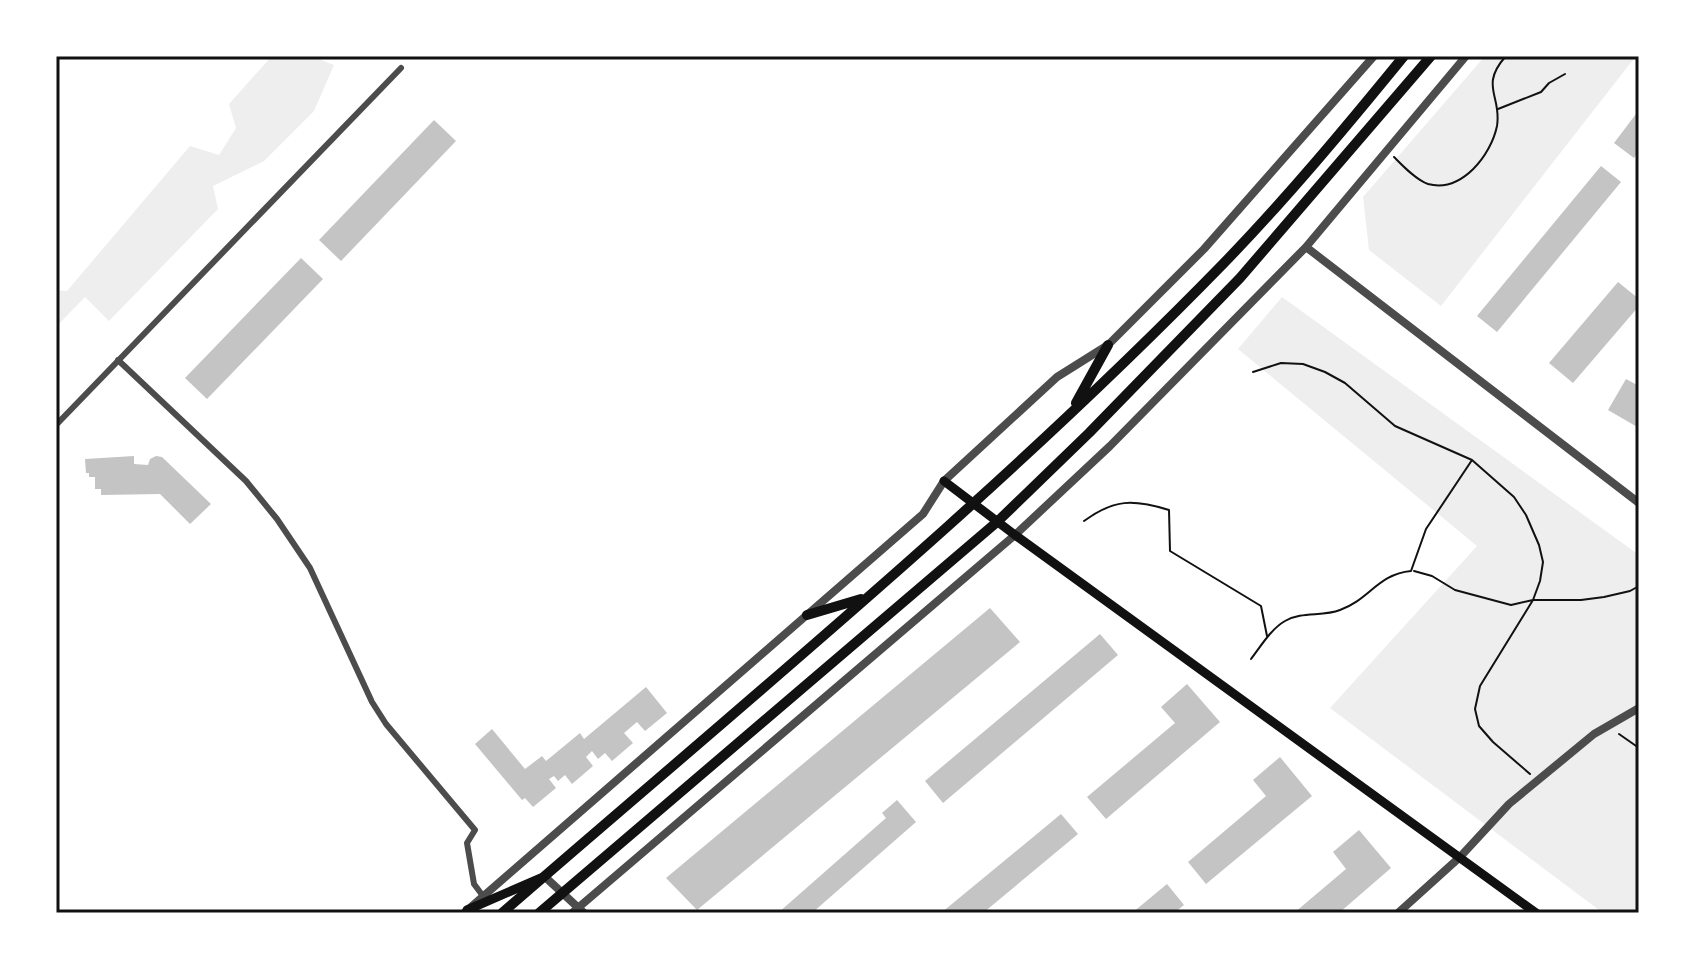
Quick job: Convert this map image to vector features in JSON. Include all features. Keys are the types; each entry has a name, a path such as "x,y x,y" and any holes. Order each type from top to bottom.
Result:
{"main road":[{"path":"502,913 974,504 1070,415 1224,262 1343,131 1404,56"},
{"path":"539,913 997,522 1240,278 1431,56"},
{"path":"1070,415 1108,345"},
{"path":"944,481 1536,913"},
{"path":"807,615 867,597"},
{"path":"465,912 544,876"}],"street":[{"path":"465,912 923,514 944,481 1057,377 1108,345 1204,249 1374,56"},
{"path":"544,876 578,911 1015,535 1121,435 1306,247 1466,56"},
{"path":"56,425 401,68"},
{"path":"1306,247 1639,503"},
{"path":"118,360 246,481 302,555 372,702 386,724 475,830 467,843 474,884 483,896"},
{"path":"1398,913 1460,857 1509,804 1594,734 1639,708"}],"path":[{"path":"1387,151 1427,184 1448,185 1465,177 1483,158 1495,131 1497,110 1491,84 1493,74 1506,56"},
{"path":"1497,110 1541,92 1565,74"},
{"path":"1253,372 1281,363 1303,364 1325,372 1345,383 1395,426 1472,460 1514,497 1531,525 1543,562 1533,600 1480,686 1475,709 1479,726 1537,781"},
{"path":"1411,571 1426,529 1472,460"},
{"path":"1084,521 1103,507 1117,503 1147,503 1169,510 1170,551 1261,606 1267,637"},
{"path":"1251,659 1282,622 1299,614 1337,612 1354,605 1381,580 1398,572 1411,571 1432,576 1455,590 1511,605 1533,600 1581,600 1630,591 1639,586"},
{"path":"1610,725 1639,748"}],"shaded area":[{"path":"272,56 311,56 334,65 314,111 264,161 213,186 218,209 109,321 85,297 56,327 56,290 67,291 190,146 219,155 236,128 229,104"},
{"path":"1485,56 1636,56 1441,306 1369,250 1363,197"},
{"path":"1282,297 1639,555 1639,913 1603,913 1330,708 1477,546 1238,349"}],"building":[{"path":"1639,110 1639,151 1634,158 1614,143"},
{"path":"434,120 456,141 341,261 319,240"},
{"path":"1601,166 1621,182 1497,332 1477,316"},
{"path":"301,258 323,279 207,399 185,378"},
{"path":"1618,282 1639,299 1639,306 1573,383 1549,363"},
{"path":"1626,379 1639,386 1639,428 1608,410"},
{"path":"134,456 134,464 148,465 150,459 162,457 211,504 190,524 160,494 101,495 101,489 95,489 95,477 89,477 86,473 85,459"},
{"path":"990,608 1020,642 697,910 666,878"},
{"path":"1100,634 1118,655 943,803 925,781"},
{"path":"1187,684 1220,722 1106,819 1087,797 1175,723 1161,707"},
{"path":"646,687 667,713 645,731 637,722 624,733 633,743 612,761 605,753 598,759 592,751 586,757 593,766 572,784 565,775 558,781 554,776 549,779 556,788 533,807 525,798 522,800 475,744 492,729 525,769 542,756 546,761 580,733 584,739"},
{"path":"1280,757 1312,796 1206,884 1188,862 1266,796 1253,780"},
{"path":"897,800 916,822 812,913 778,913 886,818 882,813"},
{"path":"1061,814 1078,834 983,913 941,913"},
{"path":"1359,830 1391,868 1339,913 1294,913 1346,869 1333,852"},
{"path":"1167,884 1184,905 1174,913 1132,913"}]}
